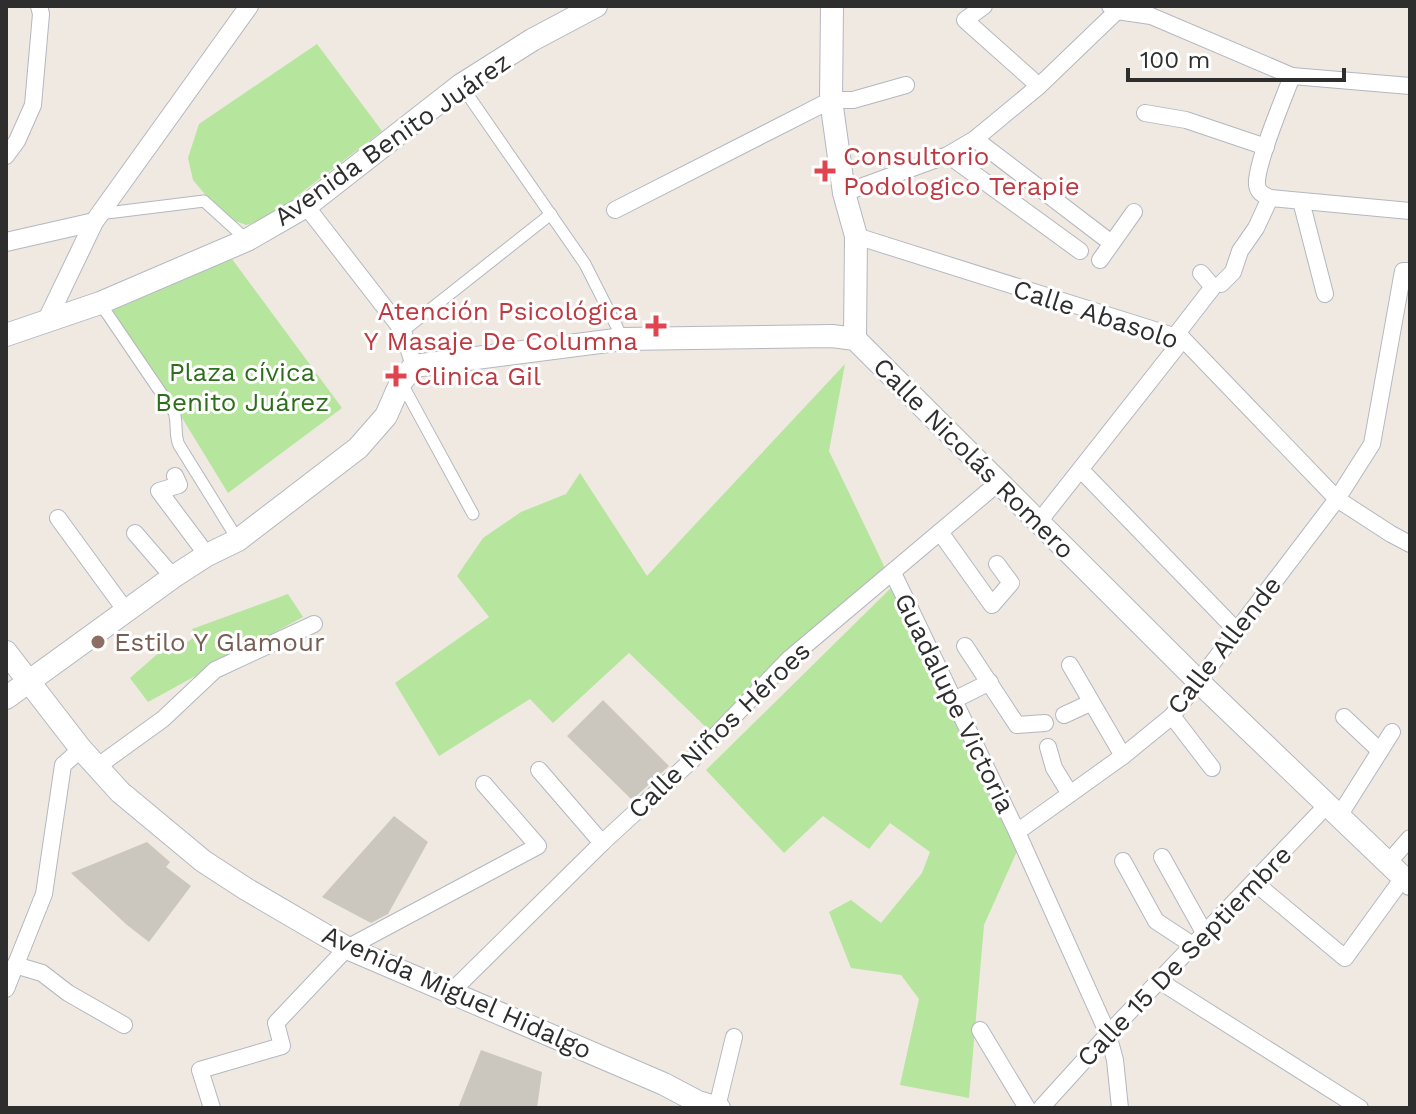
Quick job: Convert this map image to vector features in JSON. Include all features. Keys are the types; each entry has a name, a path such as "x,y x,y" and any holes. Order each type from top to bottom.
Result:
{"main road":[{"name":"Avenida Benito Juárez","path":"6,335 100,303 247,240 306,206 461,85 532,40 596,6"},
{"path":"832,6 831,100 844,193 856,236 855,339"},
{"name":"Calle Nicolás Romero","path":"408,374 623,339 832,336 855,339 1199,682 1400,875"},
{"path":"6,698 173,577 238,540 358,448 386,416 408,374"},
{"name":"Avenida Miguel Hidalgo","path":"6,652 81,749 120,792 203,861 347,948 664,1084 707,1106"}],"street":[{"path":"6,156 17,141 33,105 41,14 39,6"},
{"path":"46,322 97,218 249,6"},
{"path":"984,6 965,20 1039,86"},
{"path":"1151,16 1169,6"},
{"path":"844,193 948,155 975,139 1039,86 1113,9 1151,16 1292,76 1410,86"},
{"path":"1292,76 1266,147 1257,184 1260,192 1270,198 1410,211"},
{"path":"461,85 585,264 623,339"},
{"path":"615,210 831,100 853,100 906,85"},
{"path":"1145,113 1186,120 1266,147"},
{"path":"975,139 1110,242"},
{"path":"948,155 1080,251"},
{"path":"1221,284 1233,272 1240,251 1256,228 1270,198"},
{"path":"6,242 97,218 204,201 247,240"},
{"path":"1301,201 1325,294"},
{"path":"306,206 403,331 408,374 473,514"},
{"path":"1100,260 1134,212"},
{"path":"403,331 551,214"},
{"name":"Calle Abasolo","path":"856,236 1179,337 1337,499 1410,544"},
{"name":"Calle Allende","path":"1017,832 1123,756 1172,716 1337,499 1372,444 1403,271 1410,271"},
{"path":"1038,523 1081,470 1213,287 1201,273"},
{"path":"100,303 174,412 177,419 175,435 179,445 238,540"},
{"path":"1081,470 1237,631"},
{"path":"175,476 179,485 159,491 207,555"},
{"name":"Calle Niños Héroes","path":"452,991 602,843 692,760 789,659 998,483"},
{"path":"58,518 126,611"},
{"path":"940,532 992,605 1011,583 997,564"},
{"path":"135,533 173,577"},
{"name":"Guadalupe Victoria","path":"893,573 1017,832 1108,1034 1115,1060 1120,1108"},
{"path":"98,766 163,719 215,670 314,624"},
{"path":"965,646 1017,725 1045,723"},
{"path":"1070,665 1123,756"},
{"path":"954,700 990,682"},
{"path":"1064,715 1090,703"},
{"path":"1172,716 1212,768"},
{"path":"1344,717 1380,751"},
{"name":"Calle 15 De Septiembre","path":"1041,1108 1254,882 1333,810 1392,732"},
{"path":"1048,747 1054,768 1070,794"},
{"path":"6,989 44,894 63,765 81,749"},
{"path":"539,770 602,843"},
{"path":"212,1108 200,1070 282,1046 276,1023 347,948 538,846 484,784"},
{"path":"1254,882 1345,958 1400,875 1410,838"},
{"path":"1162,857 1200,940"},
{"path":"1123,861 1156,921 1200,940"},
{"path":"6,939 18,958 68,993 124,1025"},
{"path":"1161,982 1360,1108"},
{"path":"980,1030 1027,1108"},
{"path":"707,1106 734,1037"}],"green space":[{"path":"317,44 382,131 267,219 246,225 224,217 193,180 188,158 199,124"},
{"name":"Plaza cívica Benito Juárez","path":"232,259 342,408 228,493 176,408 107,313"},
{"path":"845,364 829,451 885,568 710,731 629,653 553,723 530,699 439,756 395,683 489,617 457,576 483,538 521,512 566,494 580,473 647,576"},
{"path":"892,587 1018,849 984,925 969,1098 900,1085 919,999 901,975 851,968 829,912 851,900 881,923 922,873 930,852 890,823 869,849 823,816 784,853 706,770"},
{"path":"288,594 303,617 148,702 130,678 162,650 169,655 196,636 192,629"}],"building":[{"path":"603,700 669,766 632,800 567,736"},
{"path":"394,816 428,842 388,914 371,923 322,897"},
{"path":"147,842 170,862 166,867 191,886 149,942 71,873"},
{"path":"481,1050 542,1072 537,1108 458,1108"}],"place":[{"name":"Consultorio Podologico Terapie","path":"825,171"},
{"name":"Atención Psicológica Y Masaje De Columna","path":"656,326"},
{"name":"Clinica Gil","path":"396,376"},
{"name":"Estilo Y Glamour","path":"98,642"}]}
